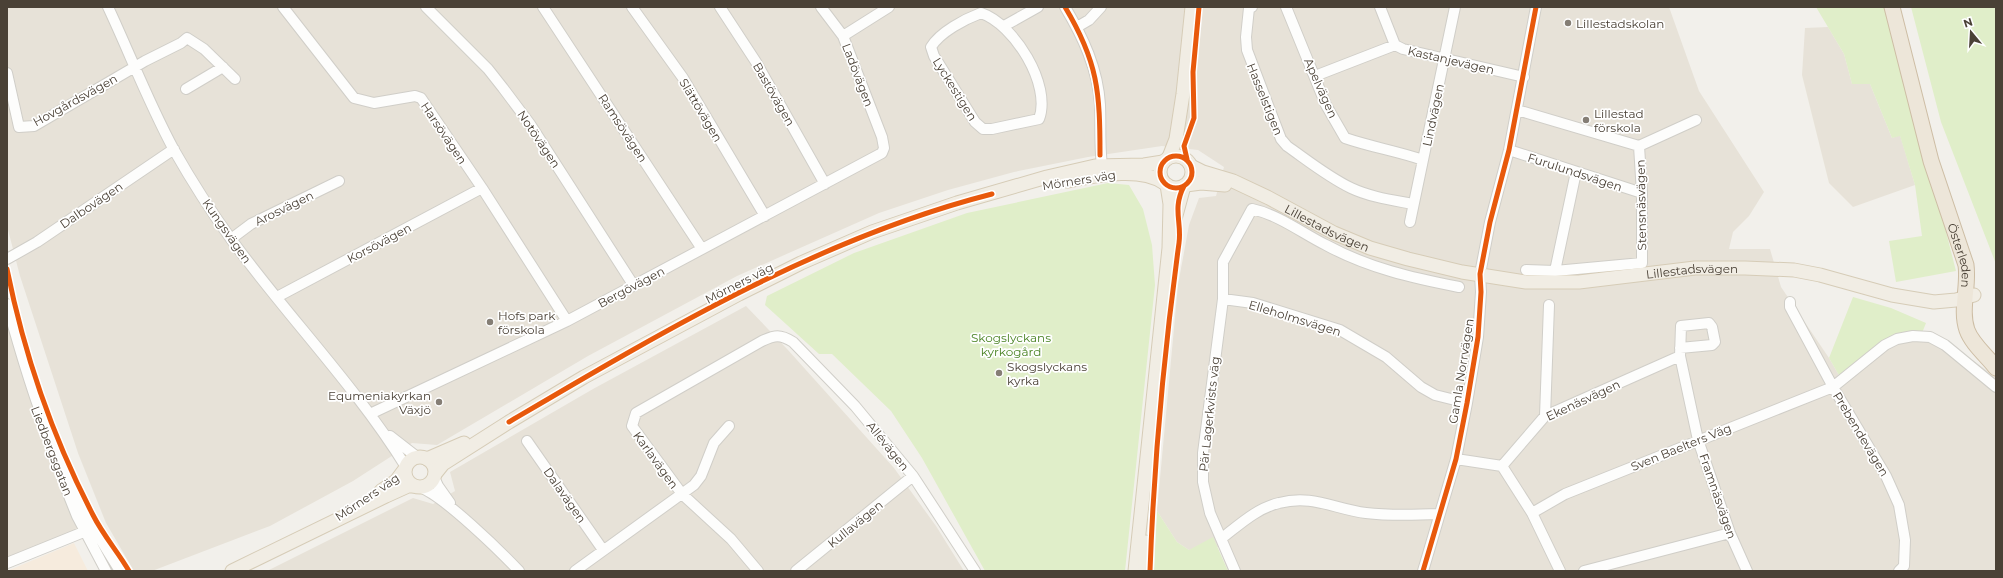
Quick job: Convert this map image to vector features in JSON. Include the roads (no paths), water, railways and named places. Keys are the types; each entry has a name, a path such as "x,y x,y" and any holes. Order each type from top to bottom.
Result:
{"highway":[{"name":"Österleden","path":"1892,7 1931,161 1966,265 1976,328 1981,339 1996,357"},
{"name":"Österleden","path":"1970,296 1964,316 1967,331 1996,368"}],"main road":[{"path":"1135,571 1150,443 1169,248 1170,204 1160,172 1176,139 1183,94 1192,7"},
{"path":"1169,248 1185,186 1192,175 1183,138 1183,94"},
{"path":"1166,159 1178,155 1189,162"},
{"name":"Mörners väg","path":"434,475 443,464 509,422 584,378 713,307 801,263 872,232 957,203 1047,177 1144,165 1166,159"},
{"name":"Lillestadsvägen","path":"1189,162 1250,189 1334,233 1370,248 1408,259 1526,282 1579,282 1695,268 1746,268 1794,270 1820,275 1892,295 1922,301 1945,302 1970,296"},
{"name":"Mörners väg","path":"1102,170 1158,179 1165,184"},
{"name":"Lillestadsvägen","path":"1185,186 1207,183 1250,189"},
{"path":"1165,184 1174,188 1185,186"},
{"name":"Mörners väg","path":"422,458 509,422"},
{"path":"1145,571 1150,443"},
{"path":"422,458 433,464 434,475 428,484 416,487 406,479 405,468 412,459 422,458"},
{"name":"Mörners väg","path":"328,524 396,480 405,468"},
{"name":"Mörners väg","path":"233,570 401,489 416,487"}],"street":[{"name":"Kungsvägen","path":"108,7 174,149 195,185 231,239 383,431 405,468"},
{"name":"Harsövägen","path":"284,7 354,98 374,103 415,96 421,98 482,188 567,321"},
{"name":"Notövägen","path":"426,7 488,68 530,124 634,286"},
{"name":"Ramsövägen","path":"543,7 702,249"},
{"name":"Slättövägen","path":"632,7 683,78 765,216"},
{"name":"Bastövägen","path":"720,7 756,62 825,184"},
{"name":"Ladövägen","path":"822,7 843,36 882,137 884,148"},
{"path":"843,36 889,7"},
{"path":"1004,26 1038,7"},
{"path":"1065,7 1077,27 1090,56 1098,87 1102,170"},
{"path":"1077,27 1089,20 1101,7"},
{"name":"Hasselstigen","path":"1250,7 1246,37 1250,59 1286,146 1329,176 1351,188 1372,195 1413,204"},
{"name":"Apelvägen","path":"1286,7 1326,105 1345,138 1368,146 1398,152 1423,160"},
{"name":"Kastanjevägen","path":"1380,7 1395,45 1403,49 1524,77"},
{"name":"Lindvägen","path":"1410,222 1455,7"},
{"name":"Gamla Norrvägen","path":"1423,571 1456,459 1478,337 1481,292 1480,274 1490,222 1509,150 1536,7"},
{"name":"Lyckestigen","path":"981,13 988,15 1004,26 1028,58 1040,87 1042,110 1039,119 992,129 983,129 975,122 934,56 931,47 936,40 971,17 981,13"},
{"path":"136,66 181,43 187,38 204,49 236,79"},
{"path":"1315,76 1395,45"},
{"name":"Hovgårdsvägen","path":"7,73 19,126 34,126 136,66"},
{"path":"186,89 223,67"},
{"path":"1517,110 1639,146 1696,120"},
{"name":"Stensnäsvägen","path":"1639,146 1642,193 1642,263"},
{"name":"Bergövägen","path":"370,414 567,321 877,156 884,148"},
{"name":"Dalbovägen","path":"7,259 37,242 174,149"},
{"name":"Furulundsvägen","path":"1509,150 1642,193"},
{"path":"1555,271 1576,172"},
{"name":"Arosvägen","path":"231,239 251,224 339,181"},
{"name":"Korsövägen","path":"277,298 482,188"},
{"name":"Lillestadsvägen","path":"1252,209 1294,226 1326,245 1372,266 1404,275 1459,287"},
{"name":"Pär Lagerkvists väg","path":"1235,571 1210,513 1203,482 1203,453 1223,299 1224,262 1252,209"},
{"path":"1404,275 1408,259"},
{"name":"Lillestadsvägen","path":"1526,270 1555,271 1642,263"},
{"name":"Elleholmsvägen","path":"1223,299 1253,303 1340,330 1386,357 1421,387 1435,395 1467,403"},
{"name":"Prebendevägen","path":"1790,302 1790,307 1833,387 1886,476 1899,505 1905,540 1904,566 1899,571"},
{"name":"Liedbergsgatan","path":"7,304 24,367 49,436 90,529 106,571"},
{"path":"1545,416 1549,305"},
{"name":"Liedbergsgatan","path":"7,328 48,444 77,516 90,529 120,571"},
{"name":"Karlavägen","path":"758,571 731,539 682,494 632,426 636,413 762,341 776,335 784,336"},
{"name":"Allévägen","path":"784,336 793,342 855,406 913,476 974,571"},
{"path":"1833,387 1885,345 1897,339 1913,336 1930,338 1945,345 1996,387"},
{"name":"Ekenäsvägen","path":"1502,466 1545,416 1680,352"},
{"name":"Framnäsvägen","path":"1680,352 1698,440 1730,534 1747,571"},
{"name":"Sven Baelters Väg","path":"1532,513 1565,494 1833,387"},
{"path":"575,571 694,485 701,476 714,443 729,426"},
{"name":"Kungsvägen","path":"383,431 422,458"},
{"name":"Dalavägen","path":"527,440 603,550"},
{"path":"1456,459 1502,466 1532,513 1560,571"},
{"path":"434,475 445,497 462,517 519,571"},
{"name":"Kullavägen","path":"796,571 913,476"},
{"path":"416,487 431,494 462,517"},
{"path":"1222,538 1259,511 1278,503 1301,499 1326,503 1364,513 1400,516 1439,514"},
{"path":"7,562 90,529"},
{"path":"1584,571 1730,534"}],"place":[{"name":"Lillestadskolan","path":"1568,23"},
{"name":"Lillestad förskola","path":"1586,120"},
{"name":"Hofs park förskola","path":"490,322"},
{"name":"Skogslyckans kyrka","path":"999,373"},
{"name":"Equmeniakyrkan Växjö","path":"439,402"}],"park label":[{"name":"Skogslyckans kyrkogård","path":"1011,344"}]}
